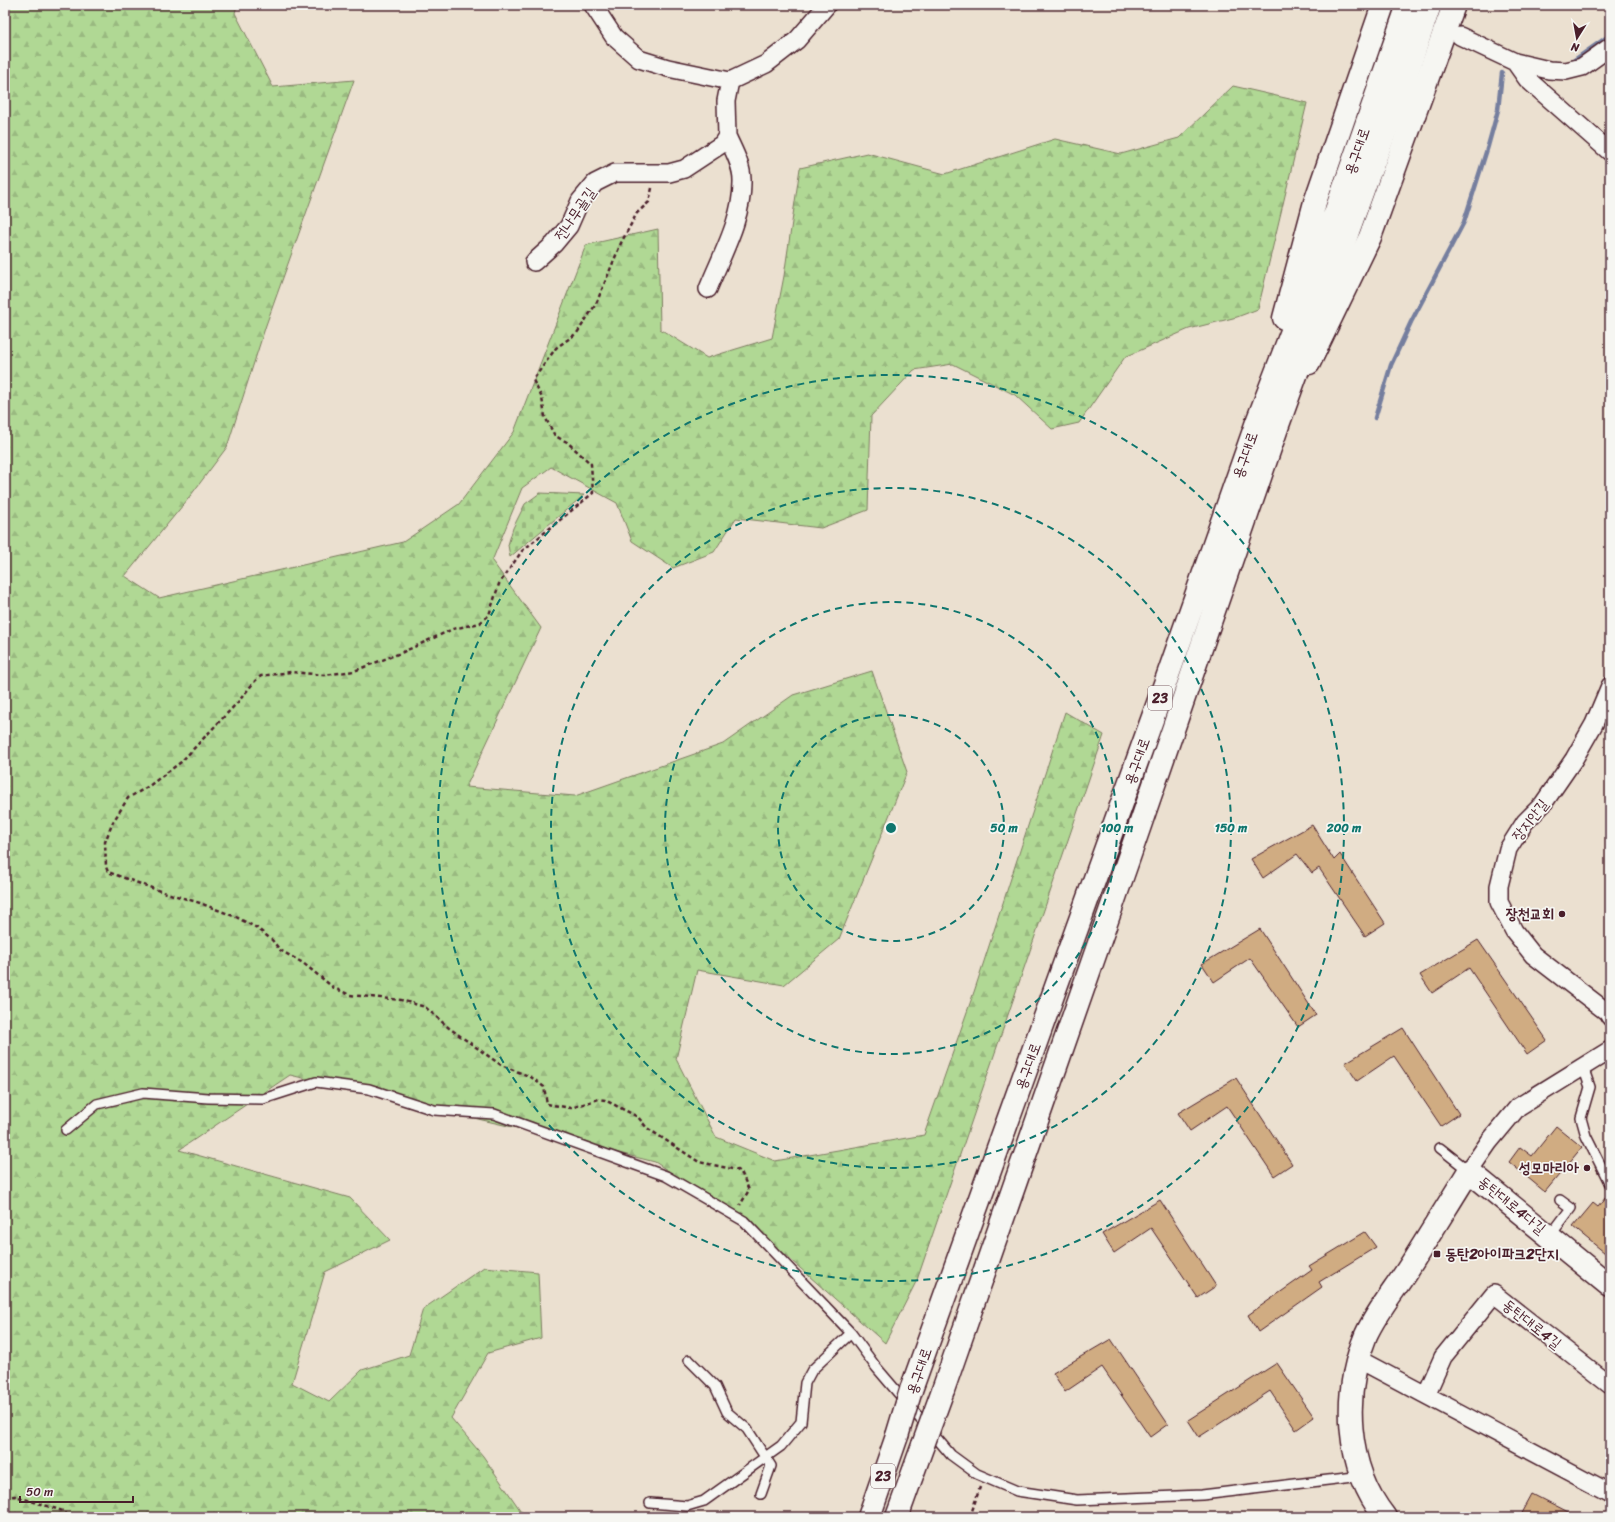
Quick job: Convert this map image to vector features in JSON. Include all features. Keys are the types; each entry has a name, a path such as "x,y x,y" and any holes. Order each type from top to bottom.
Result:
{"main road":[{"path":"1257,422 1315,202 1383,5"},
{"name":"용구대로","path":"869,1517 911,1390 1257,422 1312,279 1408,5"},
{"name":"용구대로","path":"897,1517 1128,863 1278,425 1430,5"},
{"path":"1278,425 1370,237 1454,5"},
{"path":"1385,1517 1378,1508 1362,1476 1354,1448 1350,1417 1351,1392 1358,1359 1367,1334 1382,1306 1404,1275 1470,1171"},
{"name":"동탄대로4다길","path":"1470,1171 1610,1286"}],"street":[{"path":"593,5 614,37 639,59 668,68 730,81 766,64 797,40 827,5"},
{"path":"1460,36 1515,62 1549,70 1566,71 1582,67 1610,47"},
{"path":"1515,62 1527,79 1610,152"},
{"path":"708,289 739,211 742,179 737,158 727,136 726,101 730,81"},
{"name":"전나무골길","path":"534,262 554,244 569,226 580,201 596,183 615,173 669,173 684,169 722,144 727,136"},
{"name":"장지안길","path":"1610,686 1594,724 1574,759 1543,804 1525,822 1508,849 1499,886 1499,902 1514,931 1533,955 1607,1012 1610,1017"},
{"path":"1470,1171 1489,1142 1518,1107 1610,1050"},
{"name":"동탄대로4길","path":"1426,1395 1443,1357 1494,1294 1610,1385"},
{"path":"1358,1359 1610,1493"}],"lane":[{"path":"1583,1066 1590,1087 1581,1118 1586,1136 1610,1184"},
{"path":"66,1130 98,1104 143,1093 208,1098 263,1099 316,1082 370,1089 434,1110 494,1114 666,1176 744,1221 851,1333 876,1367 951,1455 977,1474 1017,1491 1077,1500 1202,1495 1362,1476"},
{"path":"1440,1148 1470,1171"},
{"path":"1550,1236 1571,1208 1560,1200"},
{"path":"650,1503 687,1506 704,1501 781,1446 801,1422 806,1383 812,1370 851,1333"},
{"path":"689,1360 714,1386 727,1412 747,1429 771,1466 761,1494"}],"path":[{"path":"654,173 649,202 637,213 621,243 596,304 577,333 556,348 534,380 542,398 545,417 555,436 567,442 591,464 593,493 522,551 499,584 489,616 480,623 453,629 403,652 354,671 324,675 291,672 261,676 181,762 149,786 128,798 113,822 105,842 106,867 108,872 127,880 200,903 236,917 272,940 280,950 303,963 334,988 350,995 401,1000 425,1007 449,1028 501,1065 531,1077 544,1087 547,1104 572,1108 599,1099 605,1100 638,1117 647,1128 699,1162 737,1170 742,1174 749,1190 740,1205 744,1221"},
{"path":"970,1517 983,1476"},
{"path":"5,1497 15,1496 64,1511 70,1517"}],"green space":[{"path":"5,5 237,5 235,13 273,87 354,80 266,325 227,447 188,499 125,576 159,598 403,542 459,504 514,432 586,245 658,229 660,329 707,358 772,338 784,276 800,168 867,153 945,174 1055,139 1121,154 1179,138 1233,86 1307,103 1258,309 1237,317 1189,329 1125,357 1079,423 1052,429 1015,395 953,364 914,370 871,416 868,510 821,528 736,518 714,552 673,568 632,541 617,503 551,467 522,488 492,561 541,628 466,787 575,796 723,744 793,695 872,671 907,772 839,939 784,985 697,970 676,1059 716,1137 775,1161 924,1135 975,989 1065,712 1104,735 917,1280 885,1343 758,1231 655,1162 290,1075 179,1150 350,1198 390,1240 325,1272 292,1383 329,1402 362,1370 409,1355 423,1309 484,1267 538,1272 541,1338 488,1353 451,1418 483,1456 525,1517 5,1517"},
{"path":"540,493 584,495 510,557 508,545 513,528 525,504"}],"building":[{"path":"1312,825 1334,860 1340,854 1385,923 1365,936 1319,868 1312,873 1297,854 1263,878 1251,859"},
{"path":"1260,929 1316,1015 1298,1027 1250,958 1214,982 1202,964"},
{"path":"1478,940 1547,1040 1527,1054 1469,968 1432,993 1420,975"},
{"path":"1403,1028 1459,1114 1441,1126 1394,1056 1357,1081 1345,1063"},
{"path":"1236,1078 1292,1164 1274,1176 1227,1106 1190,1131 1178,1113"},
{"path":"1556,1126 1582,1147 1545,1192 1509,1162 1520,1147 1532,1156"},
{"path":"1610,1192 1610,1257 1573,1227 1593,1203 1598,1207"},
{"path":"1160,1200 1216,1286 1198,1298 1151,1228 1114,1253 1102,1234"},
{"path":"1365,1232 1376,1247 1319,1282 1322,1287 1258,1332 1248,1315 1312,1270 1309,1266"},
{"path":"1111,1339 1168,1424 1150,1437 1102,1367 1065,1392 1053,1373"},
{"path":"1277,1363 1314,1417 1296,1430 1270,1391 1199,1437 1188,1420"},
{"path":"1532,1495 1575,1517 1520,1517"}],"waterway":[{"path":"1570,63 1610,35"},
{"path":"1375,418 1391,365 1411,322 1464,222 1498,110 1502,73"}],"place":[{"name":"장천교회","path":"1562,914"},
{"name":"성모마리아","path":"1587,1168"},
{"name":"동탄2아이파크2단지","path":"1437,1254"}]}
